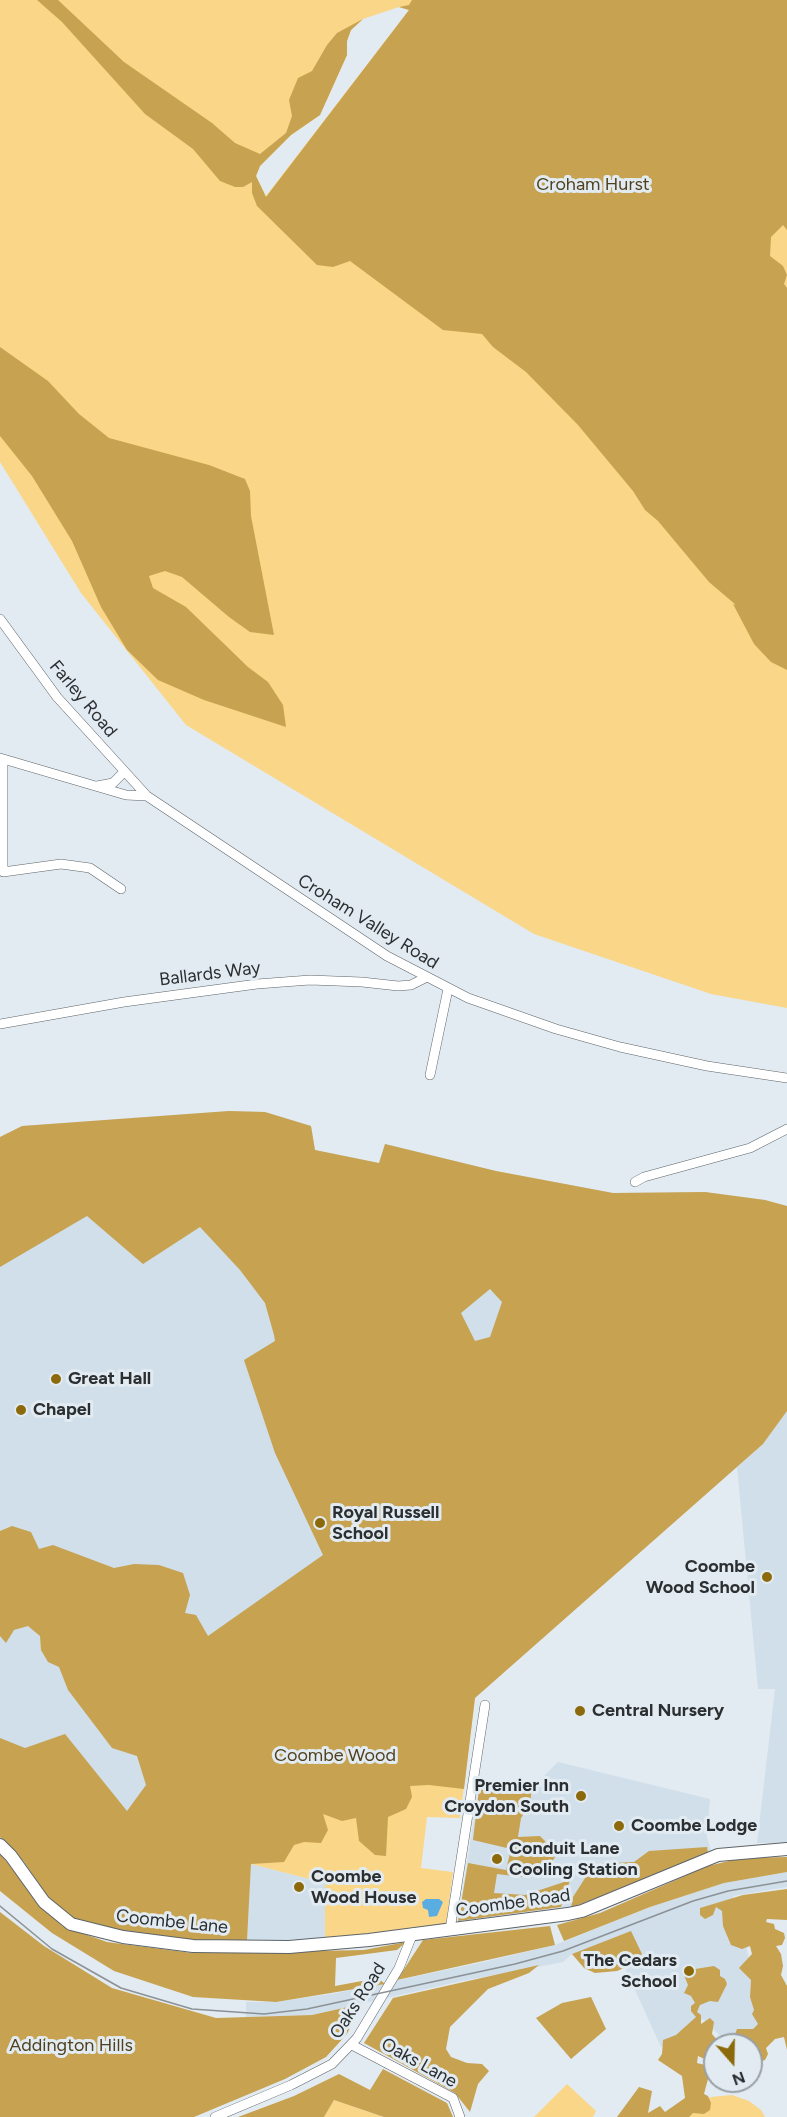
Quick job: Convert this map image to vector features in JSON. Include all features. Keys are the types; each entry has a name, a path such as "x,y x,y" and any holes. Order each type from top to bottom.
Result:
{"main road":[{"name":"Coombe Lane","path":"0,1845 11,1856 47,1905 71,1924 92,1931 193,1946 289,1947 413,1934"},
{"name":"Coombe Road","path":"413,1934 582,1911 718,1855 787,1849"}],"street":[{"name":"Farley Road","path":"0,619 57,697 147,796"},
{"path":"2,759 3,872 61,864 90,868 121,889"},
{"name":"Croham Valley Road","path":"2,759 126,795 147,796 331,920 425,978 448,989 556,1029 620,1047 707,1066 787,1078"},
{"path":"92,786 113,783 124,772"},
{"name":"Ballards Way","path":"0,1024 124,1002 257,984 310,980 398,986 411,985 425,978"},
{"path":"430,1075 448,989"},
{"path":"636,1182 644,1177 750,1148 787,1129"},
{"path":"450,1930 485,1705"},
{"name":"Oaks Road","path":"215,2117 291,2085 332,2064 352,2045 399,1968 413,1934"},
{"name":"Oaks Lane","path":"352,2045 453,2098 460,2117"}],"shaded area":[{"name":"Royal Russell School","path":"229,1111 265,1112 311,1126 315,1150 379,1163 385,1144 496,1171 613,1193 705,1192 765,1200 787,1206 53,1900 16,1853 0,1839 0,1137 22,1126"},
{"name":"Coombe Wood School","path":"787,1411 787,1843 757,1843 775,1689 758,1689 737,1467 763,1444"},
{"path":"558,1762 710,1799 707,1837 711,1851 575,1908 560,1907 458,1921 480,1781 532,1788"},
{"path":"251,1864 325,1883 325,1939 247,1941"},
{"name":"The Cedars School","path":"787,1872 787,1887 733,1896 754,1978 764,2039 763,2033 717,2033 703,2019 661,2047 625,1968 634,1964 642,1954 634,1941 596,1946 572,1954 563,1962 457,1982 312,2015 246,2017 246,2002 276,2002 337,1993 555,1945 650,1907 724,1883"}],"green space":[{"path":"0,0 787,0 787,1008 711,994 534,934 186,725 81,593 0,462","holes":["399,7 409,10 266,196 256,176 260,166 291,135 320,115 347,55 347,41 351,30 363,19"]},
{"name":"Croham Hurst","path":"37,0 58,0 124,62 212,123 235,143 260,154 286,133 292,116 289,100 298,78 312,71 337,33 363,19 351,30 347,41 347,55 320,115 291,135 260,166 256,176 266,197 409,10 399,7 409,5 412,0 787,0 787,230 783,225 771,237 770,256 783,266 787,275 784,284 787,288 787,670 771,662 754,644 733,604 736,605 709,582 658,521 645,510 633,491 578,425 526,372 493,347 482,334 443,330 350,261 333,267 317,265 257,206 252,193 252,182 243,187 235,187 220,181 193,149 145,114 62,22"},
{"path":"0,347 48,381 79,414 109,438 209,465 245,479 250,491 251,516 274,635 250,632 182,577 165,571 149,576 153,588 186,607 248,667 268,682 283,705 286,727 204,700 158,680 127,650 101,607 72,541 32,476 0,436"},
{"name":"Royal Russell School","path":"229,1111 265,1112 311,1126 315,1150 379,1163 385,1144 496,1171 613,1193 705,1192 765,1200 787,1206 787,1411 763,1444 475,1698 464,1789 429,1785 410,1786 412,1797 406,1809 388,1817 386,1856 375,1855 359,1841 356,1818 342,1821 323,1814 328,1830 321,1843 304,1842 294,1845 284,1862 251,1864 247,1941 197,1942 101,1927 73,1919 52,1904 24,1862 0,1837 0,1738 25,1748 65,1734 127,1811 146,1785 137,1756 112,1748 68,1690 59,1667 48,1662 41,1650 40,1636 28,1626 14,1630 6,1643 0,1636 0,1531 12,1526 31,1532 39,1549 53,1545 114,1568 134,1564 159,1565 183,1573 190,1595 185,1613 196,1615 208,1636 323,1555 275,1453 244,1360 275,1341 265,1303 240,1270 200,1227 143,1264 87,1216 0,1267 0,1137 22,1126","holes":["490,1289 502,1302 490,1337 475,1341 461,1313"]},
{"path":"475,1698 460,1818 427,1817 421,1868 453,1872 446,1925 325,1939 325,1883 251,1864"},
{"path":"480,1781 532,1788 530,1804 521,1818 518,1837 540,1836 551,1847 555,1857 548,1868 521,1877 497,1874 494,1893 525,1895 570,1880 561,1907 458,1921 468,1863 506,1870 511,1849 473,1840"},
{"path":"707,1847 708,1853 571,1908 573,1897 594,1864 634,1862 649,1851"},
{"path":"0,1854 62,1926 107,1942 192,1953 219,1953 364,1950 406,1942 397,1950 336,1958 335,1986 378,1978 385,1984 276,2002 193,1997 114,1971 52,1933 0,1891"},
{"path":"787,1857 787,1872 724,1883 650,1907 564,1941 557,1925 600,1913 708,1866 741,1858"},
{"path":"787,1889 787,1920 767,1919 766,1922 774,1924 775,1929 784,1933 785,1938 782,1945 776,1946 781,1954 783,1966 781,1975 787,1986 787,2050 784,2037 775,2039 766,2048 768,2054 763,2060 763,2033 736,2033 737,2029 753,2029 758,2024 752,2014 754,2010 750,1997 751,1980 739,1968 752,1954 750,1946 742,1949 731,1945 723,1926 722,1911 716,1907 713,1915 705,1919 700,1915 700,1908 743,1895"},
{"name":"Addington Hills","path":"0,1912 44,1946 112,1988 216,2018 312,2015 361,2004 347,2034 326,2057 285,2079 194,2117 0,2117"},
{"path":"550,1926 555,1945 397,1980 423,1940"},
{"path":"631,1931 642,1954 634,1964 617,1971 595,1973 584,1968 572,1954"},
{"path":"539,1965 529,1973 488,1989 450,2027 446,2049 451,2057 467,2063 482,2064 489,2071 478,2084 470,2112 455,2093 364,2043 393,1998"},
{"path":"714,1966 720,1970 720,1976 725,1979 727,1984 718,2002 710,2001 700,2005 697,2012 701,2015 701,2024 710,2018 714,2022 712,2033 703,2033 703,2058 698,2056 697,2063 703,2064 703,2093 708,2096 711,2103 710,2110 704,2114 693,2113 689,2117 617,2117 639,2087 652,2091 648,2113 660,2106 665,2112 685,2098 682,2076 658,2060 662,2054 663,2040 676,2035 696,2017 691,2011 691,2006 695,2003 691,1996 684,1993 688,1985 684,1975 689,1970"},
{"path":"591,1997 606,2029 571,2059 536,2018 562,2003"},
{"path":"383,2069 447,2103 453,2117 384,2117 334,2100 324,2117 238,2117 294,2096 339,2074 370,2090"},
{"path":"567,2084 596,2111 593,2117 534,2117"},
{"path":"732,2095 749,2101 761,2110 765,2117 668,2117 711,2097"},
{"path":"334,2100 384,2117 324,2117"}],"water":[{"path":"426,1899 439,1899 443,1902 437,1916 429,1917 428,1910 423,1908 422,1902"}],"tram line":[{"path":"0,1906 52,1949 121,1988 192,2009 264,2014 307,2009 515,1964 563,1951 693,1901 728,1891 787,1881"}],"place":[{"name":"Great Hall","path":"56,1379"},
{"name":"Chapel","path":"21,1410"},
{"name":"Royal Russell School","path":"320,1523"},
{"name":"Coombe Wood School","path":"767,1577"},
{"name":"Central Nursery","path":"580,1711"},
{"name":"Premier Inn Croydon South","path":"581,1796"},
{"name":"Coombe Lodge","path":"619,1826"},
{"name":"Conduit Lane Cooling Station","path":"497,1859"},
{"name":"Coombe Wood House","path":"299,1887"},
{"name":"The Cedars School","path":"689,1971"}],"park label":[{"name":"Coombe Wood","path":"335,1756"}]}
